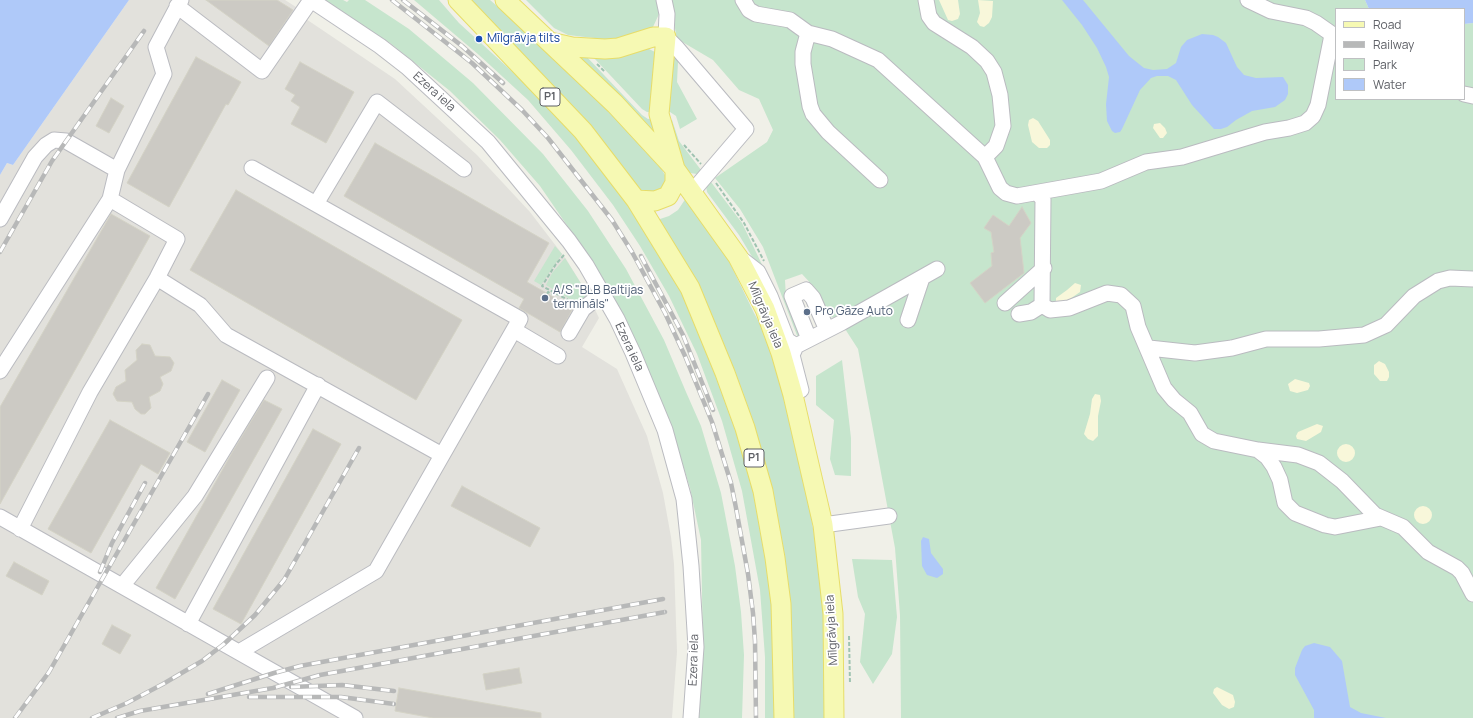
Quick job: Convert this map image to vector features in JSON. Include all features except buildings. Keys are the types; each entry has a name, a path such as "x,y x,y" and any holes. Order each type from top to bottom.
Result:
{"main road":[{"name":"P1","path":"458,0 583,131 636,200 690,288 725,373 745,428 763,491 775,558 781,604 784,718"},
{"name":"Mīlgrāvja iela","path":"505,0 615,104 675,169 738,257 755,289 775,335 793,395 823,525 833,614 834,718"},
{"path":"549,41 572,47 604,49 618,48 654,37 666,37 659,114 675,169 675,183 668,196 655,201 636,200"}],"street":[{"path":"0,371 110,199 117,170 164,74 156,47 179,3 262,71 311,0"},
{"name":"Ezera iela","path":"311,0 380,46 407,67 488,142 569,241 603,293 633,353 665,430 684,499 691,566 696,647 691,718"},
{"path":"664,0 667,14 666,37 746,129 706,170 692,192"},
{"path":"742,0 749,10 756,14 790,20 808,35 848,46 878,60 986,156 1000,188 1006,193 1018,196 1042,194 1101,181 1146,162 1182,157 1265,132 1289,128 1305,123 1313,116 1318,105 1333,39 1316,22 1306,18 1271,11 1248,0"},
{"path":"926,0 929,16 934,23 977,52 987,61 994,72 1004,120 1001,135 986,156"},
{"path":"808,35 803,64 810,106 813,114 828,132 880,180"},
{"path":"316,204 377,102 464,169"},
{"path":"0,219 35,157 46,145 54,140 66,141 117,170"},
{"path":"239,652 376,570 520,319 252,168"},
{"path":"1042,194 1044,268 1042,305"},
{"path":"20,529 90,392 157,278 177,239 110,199"},
{"path":"738,257 758,272 770,296 787,340 802,342"},
{"path":"1005,303 1044,268"},
{"path":"802,432 803,400 792,356 802,342 827,330 938,269"},
{"path":"157,278 200,305 226,335 442,455"},
{"path":"908,320 922,278"},
{"path":"1149,348 1201,352 1232,348 1266,338 1319,339 1364,335 1386,325 1414,296 1438,281 1450,278 1473,279"},
{"path":"802,342 792,296 806,290 813,298 827,330"},
{"path":"1042,305 1048,309 1063,309 1102,293 1113,292 1121,295 1132,306 1138,327 1149,348 1164,388 1174,400 1190,413 1202,434 1214,441 1258,450 1298,455 1318,463 1342,481 1371,512 1381,518 1400,524 1408,530 1428,552 1457,568 1462,573 1473,594"},
{"path":"569,334 583,309 603,293"},
{"path":"1019,314 1031,312 1042,305"},
{"path":"514,330 558,356"},
{"path":"122,586 195,496 267,378"},
{"path":"188,624 318,385"},
{"path":"1258,450 1267,457 1274,467 1280,480 1285,503 1295,513 1325,525 1335,527 1381,518"},
{"path":"823,525 889,516"},
{"path":"0,517 354,718"}],"path":[{"path":"681,141 706,170"},
{"path":"560,296 542,286 564,254"},
{"path":"547,294 548,292 552,294 554,292"}],"shaded area":[{"path":"129,0 285,0 307,14 306,19 395,79 477,155 530,212 566,259 587,293 599,318 582,347 617,369 647,436 663,493 674,564 677,652 672,718 0,718 0,175 7,163 13,165"}],"green space":[{"path":"322,0 343,0 347,2 349,0 365,0 409,29 473,83 543,154 588,211 626,269 664,340 701,426 721,493 735,566 741,612 744,655 742,718 699,718 703,650 701,540 690,488 672,430 648,370 628,324 599,272 540,186 500,140 450,91 390,43"},
{"path":"414,0 439,0 459,23 539,96 572,132 642,222 686,300 721,377 763,522 775,614 777,718 765,718 765,657 760,590 742,491 722,421 697,354 669,296 640,246 613,205 571,150 528,100 479,55"},
{"path":"471,0 490,0 572,70 661,168 666,177 664,186 658,192 643,192"},
{"path":"526,0 656,0 659,14 653,27 637,35 593,43 594,38 568,35 554,28"},
{"path":"671,0 1365,0 1369,8 1335,8 1335,100 1465,100 1465,24 1473,23 1473,718 901,718 900,615 895,548 858,349 838,318 828,317 815,288 802,274 785,280 786,298 802,336 798,338 763,247 740,209 715,178 767,142 773,130 759,99 739,90 713,60 679,40 676,35"},
{"path":"647,48 657,53 653,112 647,112 642,109 594,58"},
{"path":"572,53 585,55 642,115 648,119 654,118 659,145"},
{"path":"673,58 677,59 678,62 677,82 697,119 680,129 676,116 670,112 665,112"},
{"path":"667,119 672,120 679,141 701,170 697,174 690,173 685,169"},
{"path":"711,182 742,223 767,275 760,270 739,235 707,192 706,186"},
{"path":"686,198 728,259 769,340 804,476 824,592 826,718 791,718 769,491 657,220 669,216 678,210"},
{"path":"555,246 562,254 541,285 534,281"},
{"path":"565,258 587,293 580,305 546,285 552,273"},
{"path":"842,360 851,438 851,476 835,475 830,459 834,420 816,405 816,376"},
{"path":"852,559 892,560 897,617 892,654 873,684 860,662 865,614 858,597"}],"sand":[{"path":"939,0 958,0 960,14 958,19 952,21 948,20"},
{"path":"978,0 993,1 992,17 989,23 984,27 980,26 977,22 980,13"},
{"path":"1033,118 1038,121 1050,140 1050,145 1047,148 1039,148 1032,142 1028,125 1029,120"},
{"path":"1160,123 1165,128 1167,133 1163,138 1160,138 1153,128 1154,124"},
{"path":"1075,283 1081,285 1080,292 1067,301 1056,302 1056,298"},
{"path":"1379,361 1385,364 1389,372 1387,381 1380,381 1374,374 1374,365"},
{"path":"1295,379 1309,383 1310,386 1308,390 1297,393 1290,391 1288,384"},
{"path":"1095,394 1100,395 1101,401 1098,416 1098,436 1093,441 1088,439 1084,434 1090,414 1092,399"},
{"path":"1317,424 1323,426 1321,432 1306,441 1297,439 1296,436 1298,432"},
{"path":"1342,444 1350,444 1355,449 1353,460 1350,462 1342,462 1337,457 1337,449"},
{"path":"1423,506 1429,509 1432,515 1429,521 1423,524 1417,521 1414,515 1417,509"},
{"path":"1217,687 1233,695 1235,702 1234,707 1229,709 1222,705 1213,693 1214,689"}],"water":[{"path":"0,0 129,0 13,165 7,163 0,175"},
{"path":"1062,0 1083,0 1129,56 1144,68 1153,70 1167,69 1176,63 1181,47 1187,40 1202,34 1213,35 1226,43 1237,67 1244,75 1256,78 1283,77 1288,85 1288,94 1285,100 1275,107 1252,111 1227,127 1214,129 1192,105 1176,80 1168,76 1157,76 1151,78 1140,90 1122,129 1120,132 1115,133 1112,131 1107,121 1106,104 1109,77 1106,67 1097,48 1082,25"},
{"path":"1365,0 1473,0 1473,23 1465,24 1465,8 1369,8"},
{"path":"923,537 929,539 931,553 943,569 943,574 937,578 927,575 922,566 921,541"},
{"path":"1314,643 1330,647 1342,661 1350,707 1361,713 1386,718 1314,718 1314,710 1295,675 1295,668 1305,646"}],"railway":[{"path":"392,0 472,63 522,110 548,138 612,220 632,252 665,313 685,356 712,422 731,483 748,574 753,613 756,718"},
{"path":"403,0 462,46 503,83"},
{"path":"0,252 52,161 144,31"},
{"path":"641,256 683,335 713,410"},
{"path":"15,718 49,672 208,394"},
{"path":"92,718 127,703 202,661 224,644 255,615 284,580 359,448"},
{"path":"100,572 112,543 145,483"},
{"path":"208,694 300,666 663,599"},
{"path":"117,718 140,711 273,688 320,675 665,612"},
{"path":"291,687 342,685 394,691"},
{"path":"249,697 341,697 394,704"}],"place":[{"name":"Mīlgrāvja tilts","path":"479,39"},
{"name":"A/S \"BLB Baltijas termināls\"","path":"545,298"},
{"name":"Pro Gāze Auto","path":"807,312"}]}
